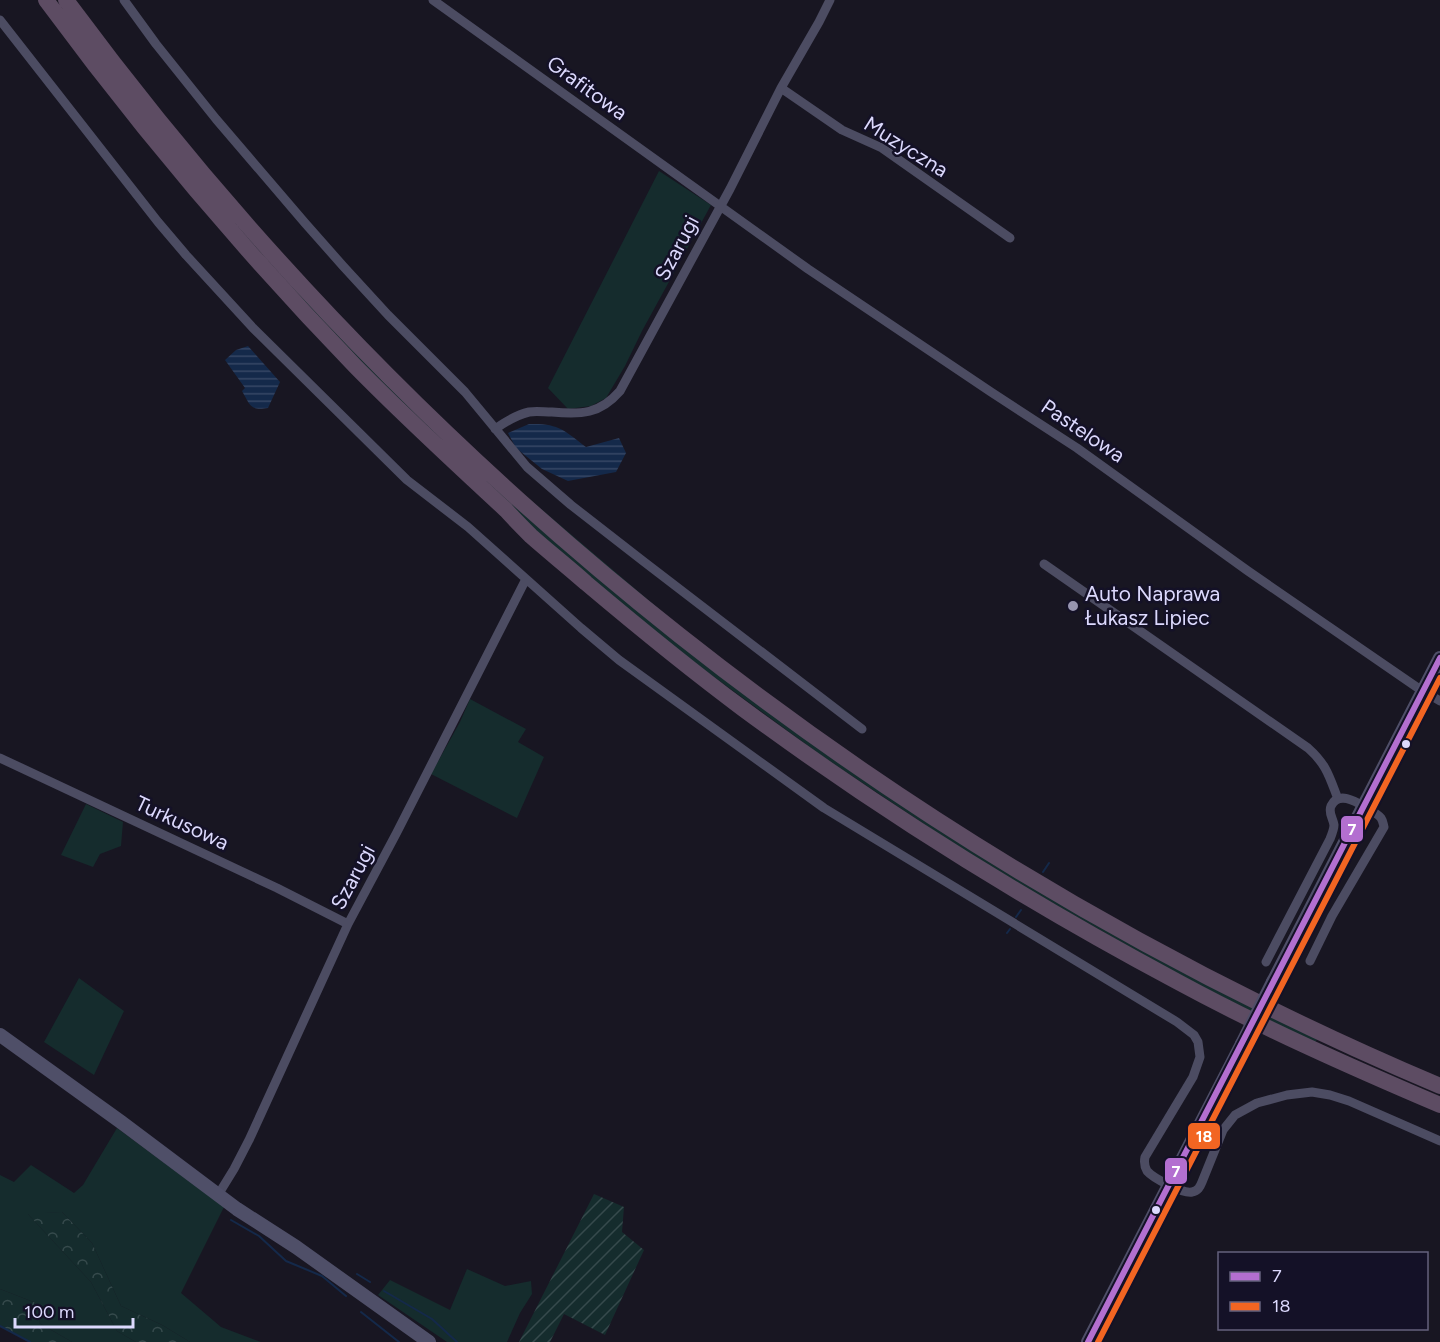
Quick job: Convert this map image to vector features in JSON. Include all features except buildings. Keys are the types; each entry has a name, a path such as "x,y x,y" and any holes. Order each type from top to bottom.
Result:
{"highway":[{"path":"46,0 130,111 213,212 354,365 533,537 676,657 780,736 876,803 1052,912 1221,1005 1364,1073 1440,1105"},
{"path":"66,0 172,138 258,238 340,327 496,480 585,559 669,628 767,703 847,760 1035,881 1233,990 1323,1034 1440,1086"}],"street":[{"path":"124,0 216,119 305,224 380,307 465,392 527,467 571,505 677,588 862,729"},
{"name":"Grafitowa","path":"433,0 720,205"},
{"name":"Szarugi","path":"495,429 513,418 530,412 592,412 613,399 628,378 830,0"},
{"path":"0,20 186,255 253,328 407,480 468,527 619,660 824,808 1177,1022 1194,1035 1200,1050 1198,1066 1145,1157 1144,1165 1149,1173 1185,1192 1197,1190 1203,1182 1223,1130 1235,1115 1257,1103 1300,1092 1321,1093 1349,1101 1440,1142"},
{"name":"Muzyczna","path":"781,88 842,130 882,148 1010,238"},
{"name":"Pastelowa","path":"720,205 808,269 1077,448 1248,570 1440,700"},
{"path":"1044,564 1308,748 1320,758 1338,799"},
{"name":"Szarugi","path":"220,1191 249,1140 348,924 526,579"},
{"path":"1088,1342 1440,658"},
{"name":"Turkusowa","path":"0,758 348,924"},
{"path":"1266,962 1330,839 1334,826 1330,808 1338,799 1350,799 1376,813 1384,827 1328,922 1310,961"},
{"path":"0,1035 220,1191 237,1209 296,1247 429,1342"}],"green space":[{"path":"166,137 360,355 826,751 1318,1037 1315,1043 1177,974 984,864 822,756 655,632 538,533 356,359 161,141"},
{"path":"659,171 711,205 606,398 591,406 568,409 548,388"},
{"path":"470,699 526,729 518,742 544,757 517,818 431,774"},
{"path":"86,804 123,822 121,846 100,854 93,867 61,855"},
{"path":"79,978 124,1011 94,1075 44,1042"},
{"path":"117,1128 224,1207 181,1293 221,1327 261,1342 190,1342 162,1325 121,1306 92,1243 62,1212 28,1214 91,1282 117,1331 136,1342 72,1342 39,1323 41,1305 0,1289 0,1175 14,1182 31,1165 74,1193 83,1185"},
{"path":"594,1194 624,1207 622,1232 644,1250 605,1335 564,1314 550,1342 519,1342"},
{"path":"62,1212 92,1243 121,1306 162,1325 190,1342 136,1342 117,1331 91,1282 27,1213"},
{"path":"467,1269 505,1286 531,1281 532,1294 520,1313 507,1342 447,1342 378,1295 390,1280 450,1310"},
{"path":"0,1289 41,1305 39,1323 72,1342 30,1342 0,1326"}],"water":[{"path":"248,346 280,382 268,408 257,409 251,406 242,391 245,388 225,360 236,350"},
{"path":"529,424 554,426 586,447 619,438 626,453 616,472 568,481 542,469 516,448 508,433"}],"waterway":[{"path":"1043,872 1049,863"},
{"path":"1016,917 1021,910"},
{"path":"1007,933 1010,929"},
{"path":"231,1220 259,1236 286,1261 322,1276 346,1296"},
{"path":"357,1274 370,1282"},
{"path":"384,1291 432,1319 457,1342"},
{"path":"361,1312 399,1342"},
{"path":"0,1326 30,1342"}],"transit line":[{"name":"7","path":"1088,1342 1440,658"},
{"name":"18","path":"1098,1342 1440,678"}],"place":[{"name":"Auto Naprawa Łukasz Lipiec","path":"1073,606"}]}
